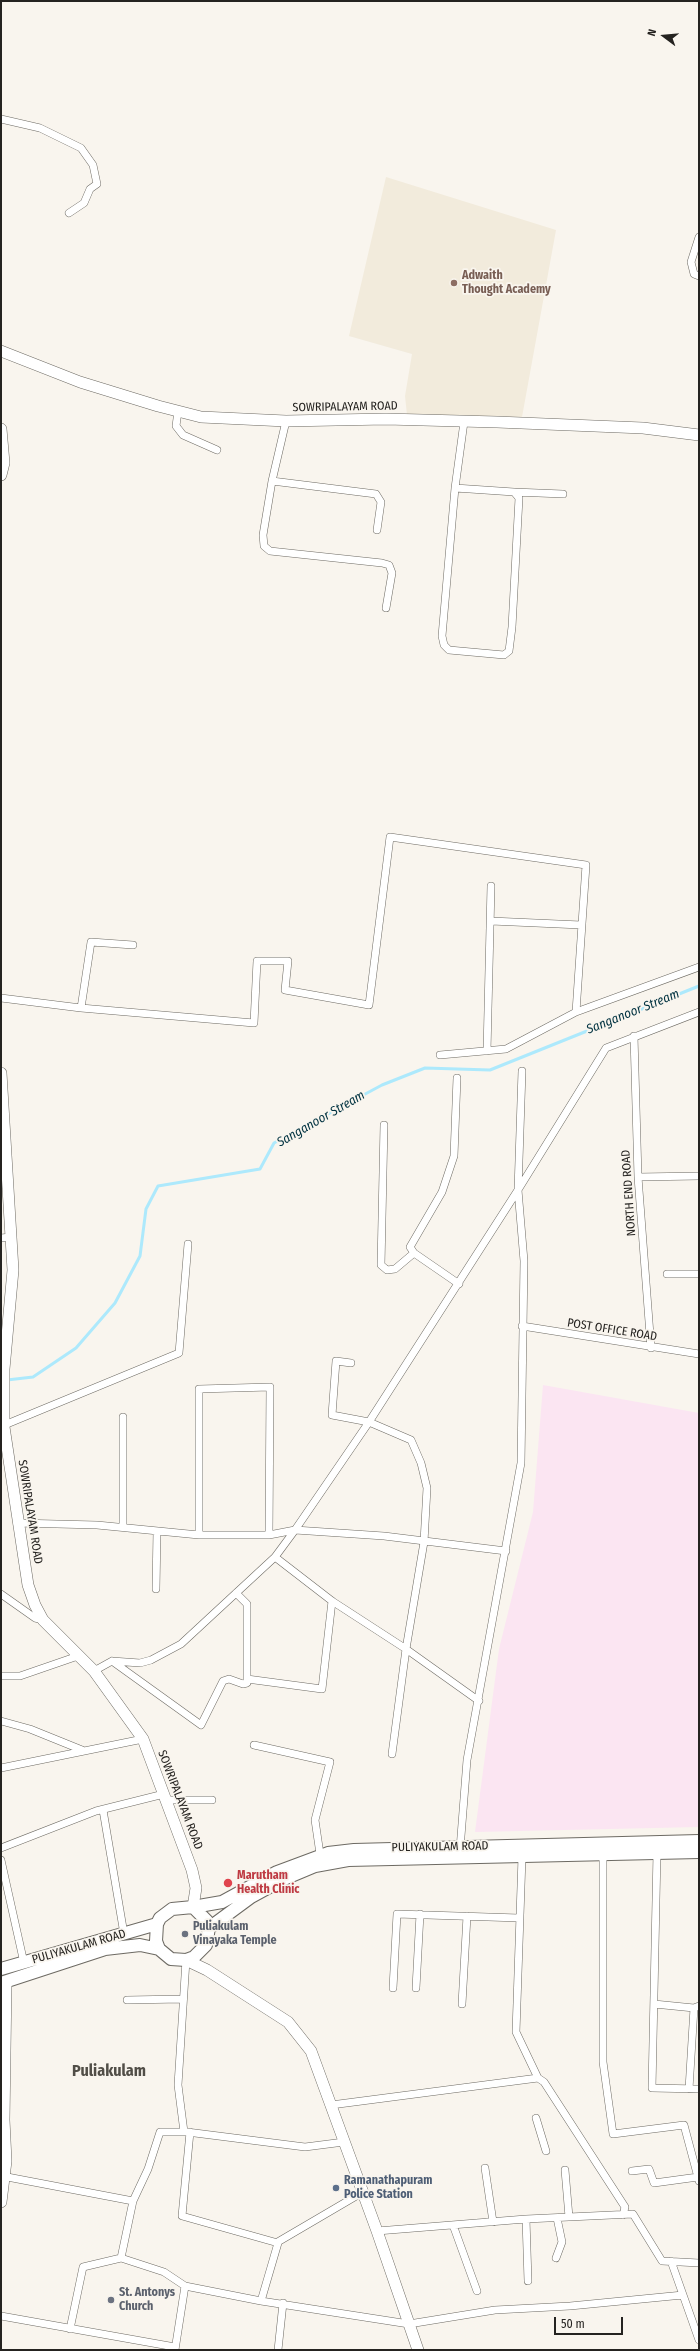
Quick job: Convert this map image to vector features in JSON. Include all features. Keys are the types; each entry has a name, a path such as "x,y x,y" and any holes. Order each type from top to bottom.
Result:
{"main road":[{"name":"PULIYAKULAM ROAD","path":"209,1928 251,1898 284,1878 321,1865 348,1860 460,1852 699,1841"},
{"name":"PULIYAKULAM ROAD","path":"1,1969 157,1924 160,1918 172,1909 212,1905 222,1902 277,1872 320,1854 354,1850 460,1852 522,1857 699,1852"},
{"path":"157,1924 155,1933 159,1949 171,1959 186,1960 201,1952 206,1945 209,1928 203,1916 192,1907"},
{"name":"PULIYAKULAM ROAD","path":"3,1982 105,1949 140,1945 159,1949"}],"street":[{"path":"1,119 40,128 81,148 93,165 97,184 90,189 84,203 69,213"},
{"path":"699,237 691,262 694,274 699,276"},
{"name":"SOWRIPALAYAM ROAD","path":"1,351 80,382 201,417 286,421 386,419 643,428 699,435"},
{"path":"178,411 176,426 183,435 217,450"},
{"path":"286,421 272,481 263,534 264,546 270,551 389,565 392,573 386,608"},
{"path":"464,422 455,488 442,636 444,645 449,650 504,655 509,651 520,509 519,498 514,492"},
{"path":"1,429 1,475"},
{"path":"272,481 376,494 381,502 377,530"},
{"path":"455,488 563,494"},
{"path":"1,998 81,1008 254,1023 257,961 288,961 285,990 369,1005 390,837 586,865 576,1012"},
{"path":"487,1051 491,886"},
{"path":"491,922 581,926"},
{"path":"81,1008 91,942 133,945"},
{"path":"440,1055 506,1050 576,1012 699,967"},
{"path":"94,1671 112,1660 140,1663 161,1656 181,1644 275,1557 369,1422 459,1284 606,1048 699,1012"},
{"name":"NORTH END ROAD","path":"634,1036 638,1177 651,1348"},
{"path":"460,1852 468,1760 521,1463 524,1261 518,1190 522,1071"},
{"name":"SOWRIPALAYAM ROAD","path":"1,1073 6,1238 13,1270 4,1369 2,1426 28,1585 35,1605 43,1620 94,1671 143,1739 192,1870 196,1888 192,1907"},
{"path":"457,1078 454,1156 442,1192 410,1247 414,1253 459,1284"},
{"path":"384,1125 381,1265 387,1270 395,1268 414,1253"},
{"path":"638,1177 699,1176"},
{"path":"2,1426 179,1353 188,1244"},
{"path":"667,1274 699,1274"},
{"name":"POST OFFICE ROAD","path":"522,1326 651,1348 699,1354"},
{"path":"351,1363 336,1361 332,1415 369,1422 411,1440 421,1462 427,1488 424,1542 406,1649 392,1754"},
{"path":"199,1535 199,1389 270,1386 269,1535"},
{"path":"123,1417 123,1527"},
{"path":"17,1523 98,1525 199,1535 269,1535 295,1530 384,1536 506,1551"},
{"path":"156,1589 157,1531"},
{"path":"275,1557 332,1601 406,1649 479,1701"},
{"path":"112,1660 201,1725 223,1681 229,1679 243,1684 246,1683 247,1604 236,1593"},
{"path":"1,1594 35,1618 43,1620"},
{"path":"247,1679 322,1689 332,1601"},
{"path":"1,1676 20,1676 78,1656"},
{"path":"1,1722 30,1728 82,1750"},
{"path":"1,1768 82,1750 143,1739"},
{"path":"254,1745 330,1762 315,1820 320,1854"},
{"path":"1,1848 103,1810 165,1797 212,1800"},
{"path":"103,1810 124,1934"},
{"path":"656,1853 652,2088 699,2089"},
{"path":"602,1854 603,2062 613,2134 684,2126 698,2179 654,2183 649,2169 632,2171"},
{"path":"522,1857 516,2032 538,2078 544,2082 625,2207 623,2215"},
{"path":"1,1860 24,1962"},
{"path":"393,1988 396,1914 520,1918"},
{"path":"416,1988 420,1914"},
{"path":"462,2004 467,1916"},
{"path":"363,2192 276,2243 182,2216 187,2132 178,2085 182,1999 186,1960 207,1970 288,2022 311,2051 344,2142 363,2192 377,2231 418,2350"},
{"path":"1,2202 3,2176 3,1982"},
{"path":"127,2000 182,1999"},
{"path":"654,2004 697,2007 689,2089"},
{"path":"331,2105 538,2078"},
{"path":"536,2118 546,2151"},
{"path":"121,2258 133,2201 148,2170 160,2132 187,2132 305,2147 344,2142"},
{"path":"485,2168 493,2222"},
{"path":"565,2170 570,2217"},
{"path":"3,2176 133,2201"},
{"path":"377,2231 526,2219 633,2214 662,2261 699,2263"},
{"path":"556,2258 562,2242 557,2218"},
{"path":"526,2219 528,2281"},
{"path":"454,2225 477,2291"},
{"path":"261,2301 278,2244 276,2243"},
{"path":"70,2329 83,2267 121,2258 164,2272 184,2286 261,2301 283,2303 409,2324 495,2310 570,2306 683,2295"},
{"path":"671,2261 699,2340"},
{"path":"1,2316 158,2347 175,2348 184,2286"},
{"path":"278,2350 283,2303"}],"shaded area":[{"name":"Adwaith Thought Academy","path":"386,177 556,230 522,417 407,415 405,396 412,354 349,336"},
{"path":"543,1385 699,1413 699,1827 475,1832 499,1649 533,1512"}],"waterway":[{"name":"Sanganoor Stream","path":"7,1380 33,1377 76,1348 115,1303 140,1256 146,1209 158,1186 260,1169 274,1143 382,1085 425,1068 490,1070 699,986"}],"place":[{"name":"Adwaith Thought Academy","path":"454,283"},
{"name":"Marutham Health Clinic","path":"228,1883"},
{"name":"Puliakulam Vinayaka Temple","path":"185,1934"},
{"name":"Ramanathapuram Police Station","path":"336,2188"},
{"name":"St. Antonys Church","path":"111,2300"}],"district":[{"name":"Puliakulam","path":"109,2072"}]}
